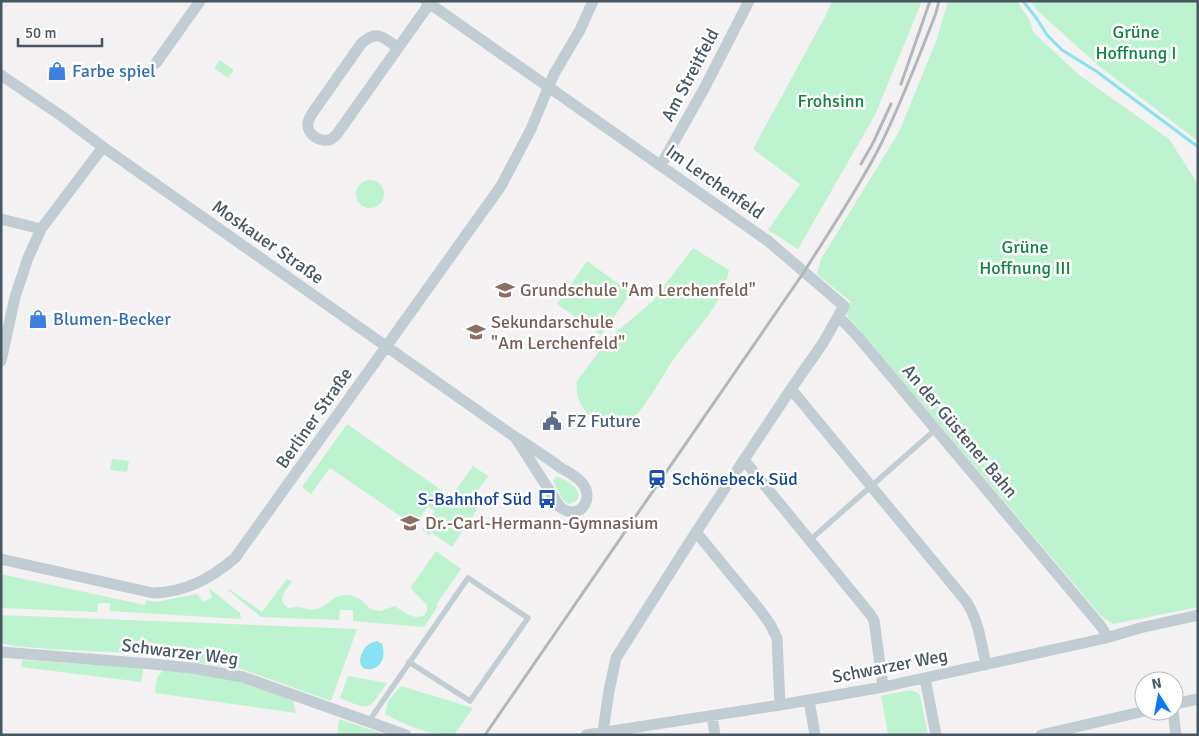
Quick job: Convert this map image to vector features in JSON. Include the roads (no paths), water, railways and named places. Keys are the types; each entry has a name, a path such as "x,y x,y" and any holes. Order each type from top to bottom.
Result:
{"street":[{"path":"156,63 200,1"},
{"name":"Berliner Straße","path":"1,559 153,594 182,589 204,580 221,570 235,558 500,186 531,129 554,74 580,30 593,1"},
{"name":"Am Streitfeld","path":"661,165 705,87 749,1"},
{"path":"398,48 380,36 372,36 361,44 311,115 308,123 309,130 315,137 321,140 329,140 337,134 398,48 433,3"},
{"name":"Im Lerchenfeld","path":"433,3 768,241 844,306 838,317"},
{"name":"Moskauer Straße","path":"1,75 583,483 588,492 587,501 583,508 576,511 567,511 560,507 515,437"},
{"path":"1,361 15,297 28,258 41,229 103,147"},
{"path":"1,219 41,229"},
{"path":"603,732 616,658 696,532 823,343 838,317"},
{"name":"An der Güstener Bahn","path":"838,317 859,338 1100,624 1106,638"},
{"path":"791,389 966,601 977,622 986,665"},
{"path":"744,460 874,620 883,687"},
{"path":"696,532 760,610 777,638 780,705"},
{"name":"Schwarzer Weg","path":"586,735 883,687 1106,638 1198,615"},
{"name":"Schwarzer Weg","path":"1,652 192,668 243,677 406,735"},
{"path":"925,678 936,735"},
{"path":"1184,702 1198,698"},
{"path":"809,700 815,735"},
{"path":"1041,735 1134,714"},
{"path":"712,716 715,735"},
{"path":"1174,721 1176,735"}],"lane":[{"path":"810,540 936,429"},
{"path":"369,721 409,662 468,578 528,618 470,701 409,662"}],"water":[{"path":"377,641 382,644 384,654 382,662 377,667 366,669 360,661 362,653 364,648"}],"waterway":[{"path":"1023,1 1047,35 1062,50 1096,71 1198,147"}],"railway":[{"path":"901,84 930,1"},
{"path":"485,735 804,272 844,209 889,128 917,62 939,1"},
{"path":"861,164 891,104"}],"place":[{"name":"Farbe spiel","path":"57,71"},
{"name":"Grundschule \"Am Lerchenfeld\"","path":"505,290"},
{"name":"Blumen-Becker","path":"38,319"},
{"name":"Sekundarschule \"Am Lerchenfeld\"","path":"476,332"},
{"name":"FZ Future","path":"552,421"},
{"name":"Schönebeck Süd","path":"657,479"},
{"name":"S-Bahnhof Süd","path":"547,499"},
{"name":"Dr.-Carl-Hermann-Gymnasium","path":"410,523"}],"park label":[{"name":"Grüne Hoffnung I","path":"1136,42"},
{"name":"Frohsinn","path":"831,101"},
{"name":"Grüne Hoffnung III","path":"1025,257"}]}
